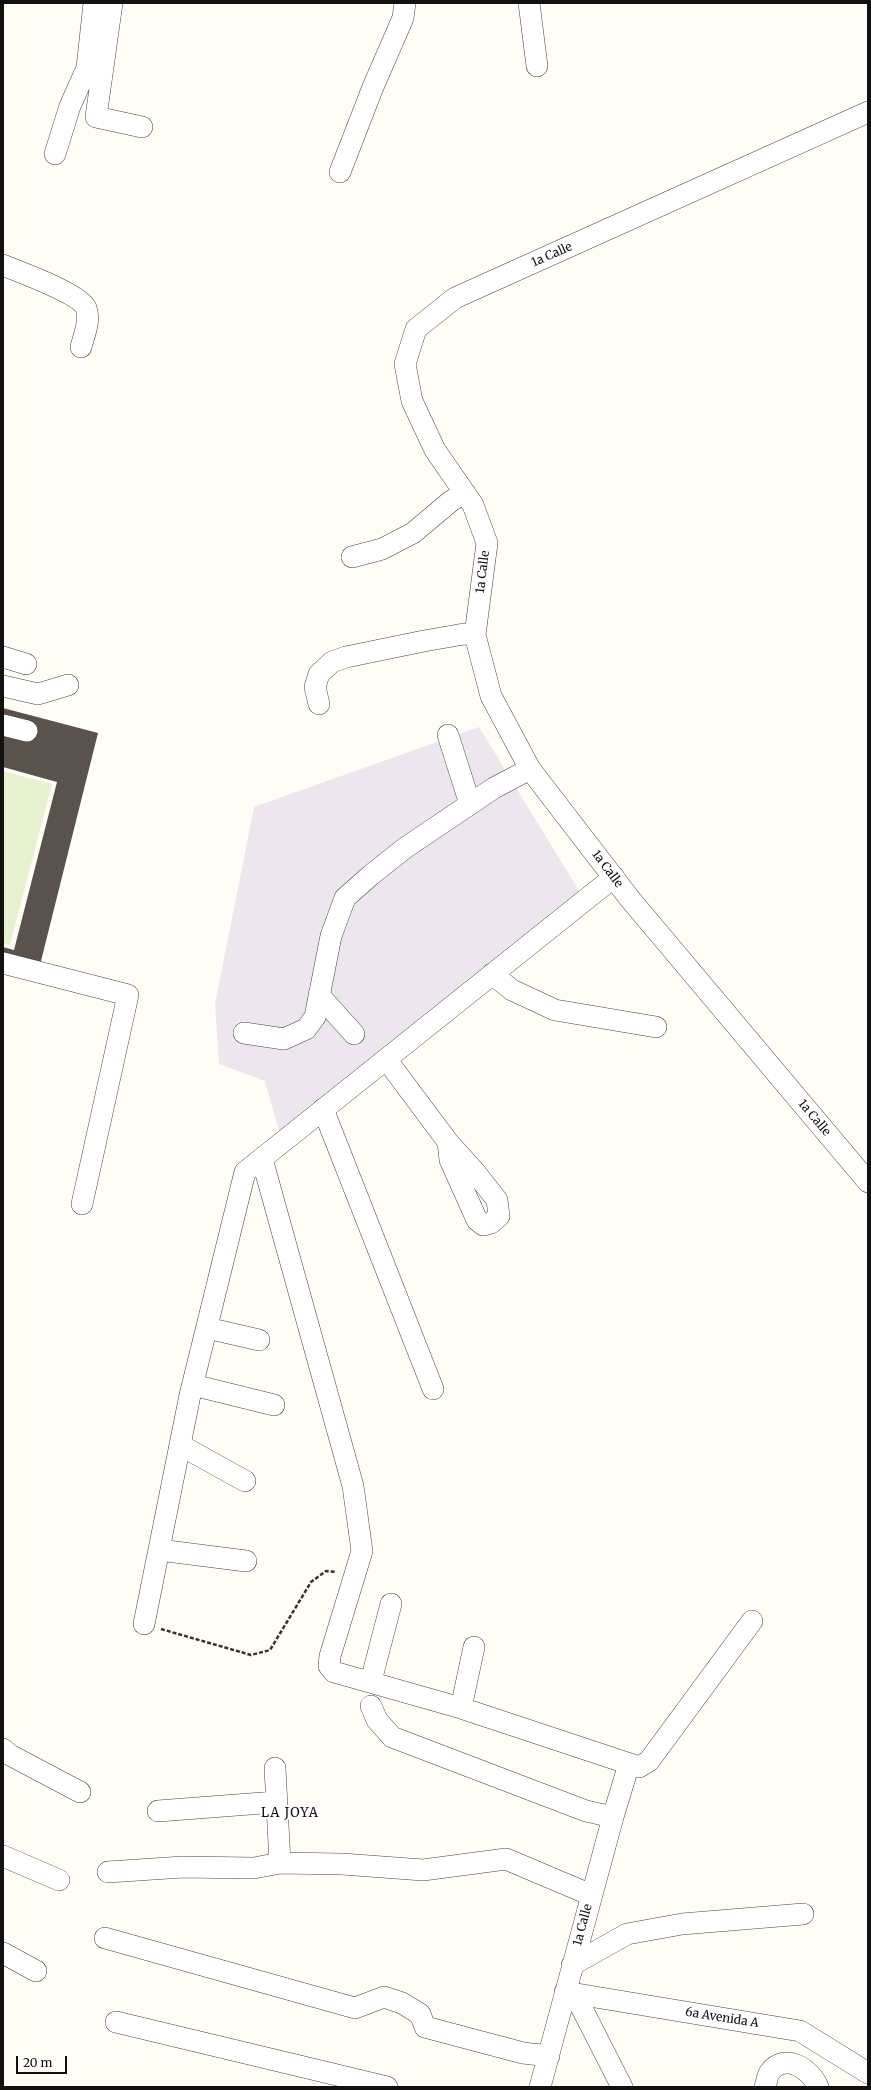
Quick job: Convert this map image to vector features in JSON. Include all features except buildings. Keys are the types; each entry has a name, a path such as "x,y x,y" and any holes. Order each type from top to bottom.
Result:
{"street":[{"path":"56,154 70,106 87,68 94,3"},
{"path":"112,3 96,117 142,127"},
{"path":"340,172 373,87 403,18 405,3"},
{"path":"529,3 537,66"},
{"name":"1a Calle","path":"868,112 455,298 416,329 405,364 412,401 436,450 473,505 487,543 475,635 491,696 530,769 614,876 630,899 868,1182"},
{"path":"3,265 72,296 85,307 88,320 80,348"},
{"path":"352,557 382,549 413,533 451,501 465,493"},
{"path":"319,704 315,687 319,674 332,662 346,657 424,640 464,634 475,635"},
{"path":"3,657 26,664"},
{"path":"3,686 38,694 68,685"},
{"path":"3,725 27,731"},
{"path":"448,735 470,804"},
{"path":"244,1033 284,1039 306,1029 315,1017 332,936 345,898 405,848 494,788 530,769"},
{"path":"144,1624 193,1385 245,1172 614,876"},
{"path":"3,963 128,995 82,1204"},
{"path":"492,974 512,990 555,1010 656,1027"},
{"path":"319,995 354,1034"},
{"path":"386,1059 448,1142"},
{"path":"324,1109 433,1389"},
{"path":"262,1159 353,1486 362,1551 330,1656 329,1666 334,1672 371,1681 461,1708 639,1767 649,1761 752,1621"},
{"path":"207,1328 259,1340"},
{"path":"193,1385 274,1405"},
{"path":"180,1445 245,1481"},
{"path":"159,1550 246,1561"},
{"path":"371,1681 391,1604"},
{"path":"461,1708 474,1647"},
{"path":"371,1706 377,1720 392,1737 586,1811 613,1816"},
{"path":"3,1749 10,1755 80,1792"},
{"name":"1a Calle","path":"540,2087 570,1993 572,1965 613,1816 629,1764"},
{"path":"274,1768 280,1863"},
{"path":"158,1811 276,1802"},
{"path":"3,1856 59,1880"},
{"path":"108,1872 183,1867 254,1868 280,1863 342,1864 423,1870 506,1859 591,1895"},
{"path":"572,1965 627,1934 682,1924 803,1914"},
{"path":"105,1938 355,2008 384,1997 402,2003 420,2014 425,2027 523,2053 549,2056"},
{"path":"3,1954 36,1971"},
{"path":"570,1993 622,2087"},
{"name":"6a Avenida A","path":"570,1993 800,2031 868,2073"},
{"path":"116,2022 387,2087"},
{"path":"766,2087 769,2072 778,2064 800,2065 809,2072 818,2087"}],"path":[{"path":"144,1624 251,1655 270,1650 311,1582 326,1572 346,1572 354,1576"}],"shaded area":[{"path":"479,727 584,899 284,1149 265,1081 219,1064 215,1004 254,807"}],"green space":[{"path":"3,771 52,784 10,945 3,943"}],"district":[{"name":"LA JOYA","path":"290,1813"}]}
